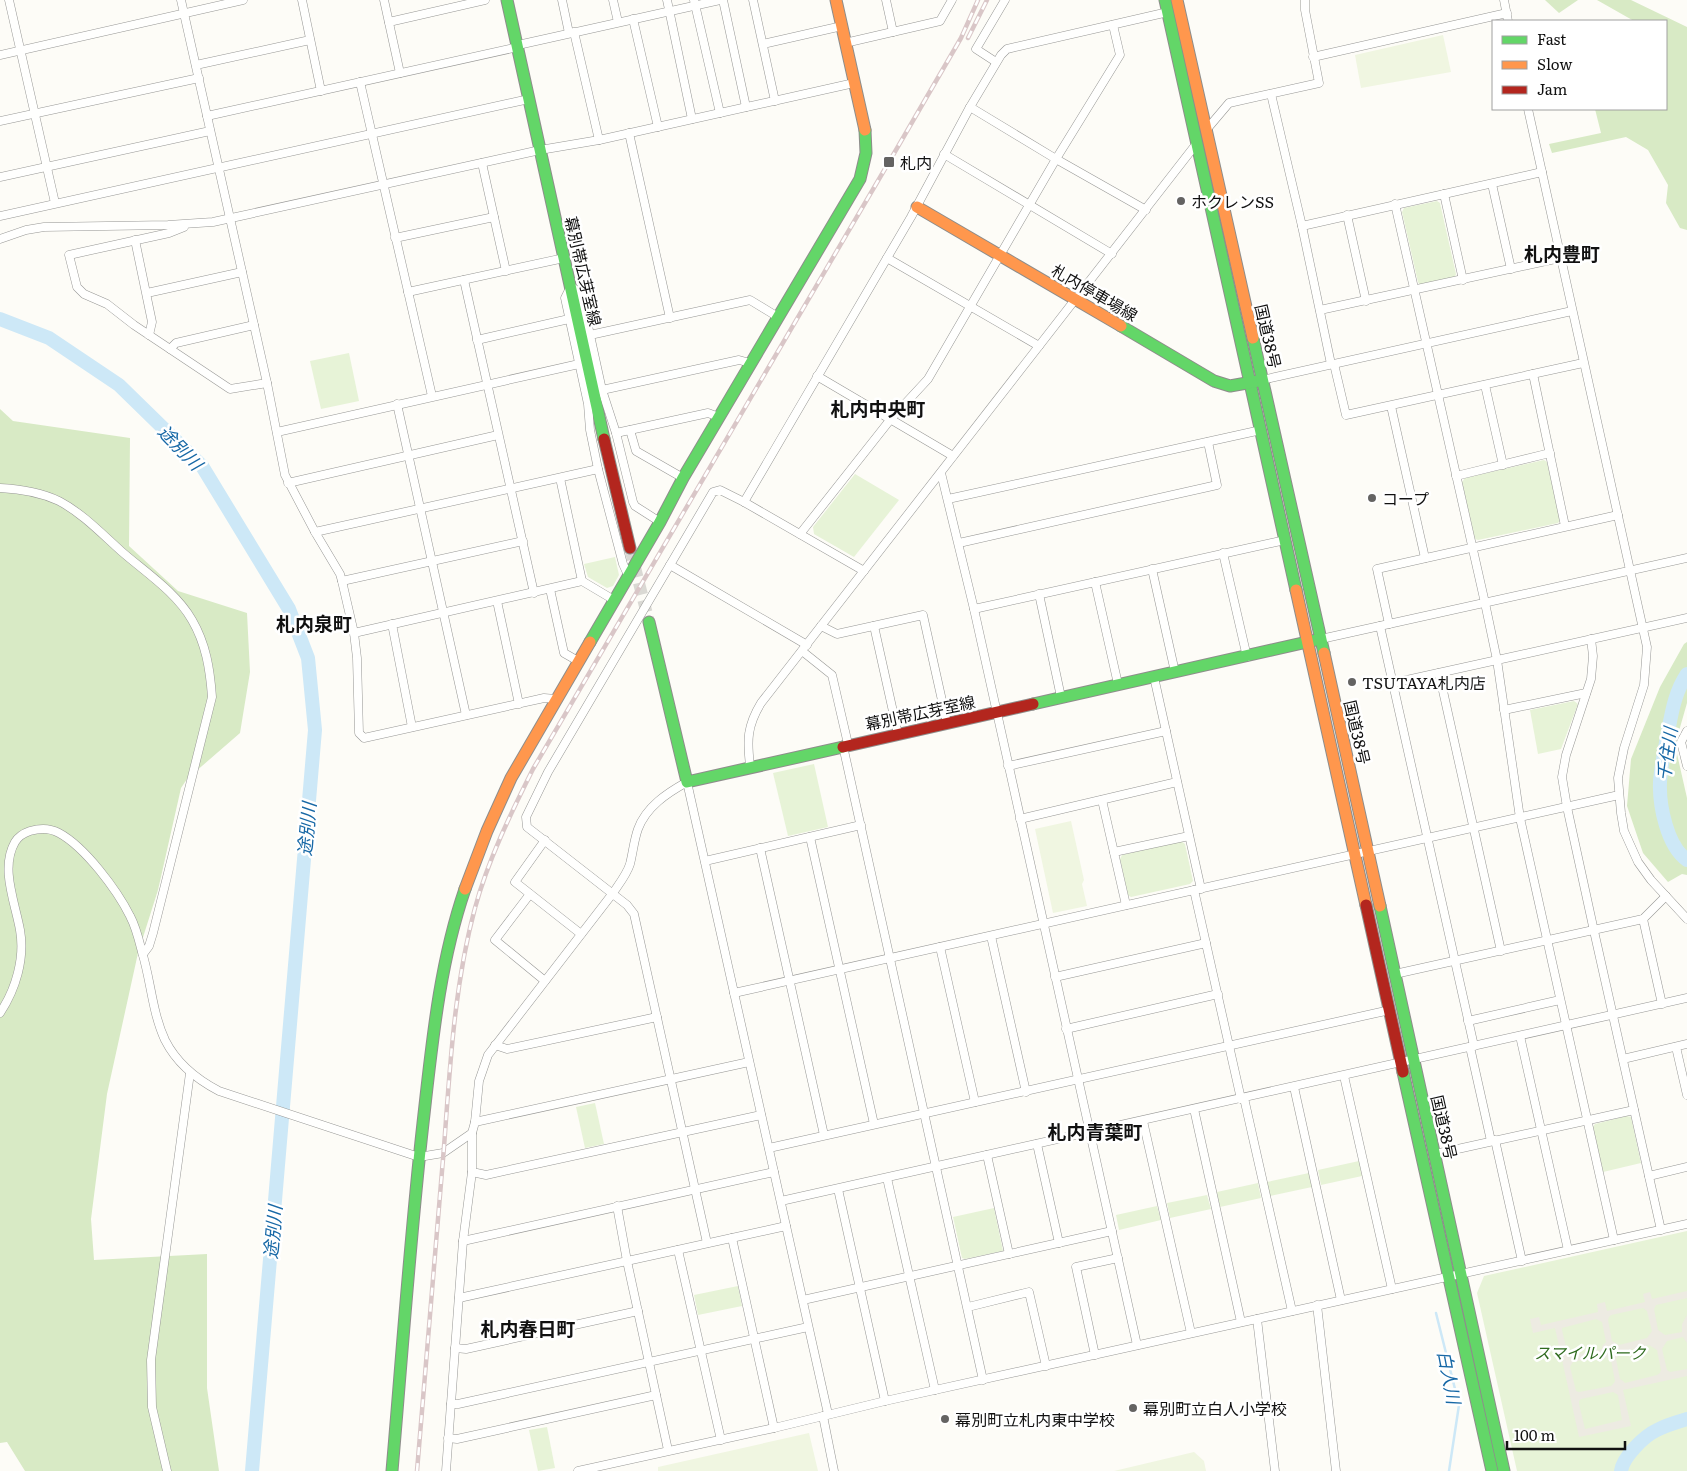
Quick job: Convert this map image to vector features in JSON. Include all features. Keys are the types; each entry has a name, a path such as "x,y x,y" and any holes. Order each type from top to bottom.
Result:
{"main road":[{"name":"幕別帯広芽室線","path":"507,0 630,548"},
{"path":"392,1471 419,1157 431,1048 441,981 454,924 472,867 511,778 660,522 683,478 860,178 866,153 866,134 836,0"},
{"name":"国道38号","path":"1175,0 1168,12 1250,383 1267,428 1321,639 1395,974 1408,1061 1448,1277 1492,1471"},
{"name":"国道38号","path":"1175,0 1262,380 1267,428 1285,540 1354,855 1390,1010 1408,1061 1434,1154 1504,1471"},
{"name":"札内停車場線","path":"917,207 1214,381 1230,386 1262,380"},
{"path":"650,622 687,782"},
{"name":"幕別帯広芽室線","path":"687,782 750,766 947,724 1321,639"}],"street":[{"path":"9,0 55,203"},
{"path":"181,0 288,483 340,574 342,581 354,633 357,658 359,733 364,738 544,698 556,699"},
{"path":"0,54 243,0"},
{"path":"302,0 321,91"},
{"path":"384,0 400,73"},
{"path":"389,22 485,0"},
{"path":"562,0 599,140"},
{"path":"614,0 618,22"},
{"path":"666,0 692,119"},
{"path":"207,116 518,46 669,11 695,3 722,0 746,107"},
{"path":"753,0 775,101"},
{"path":"886,0 893,32"},
{"path":"845,43 940,21 952,0"},
{"path":"996,62 976,49 1005,0"},
{"path":"750,766 747,743 749,727 761,703 1112,254 1206,130 1229,103 1319,83 1305,10 1305,0"},
{"path":"1493,20 1508,17 1504,0"},
{"path":"695,3 720,113"},
{"path":"744,502 917,207 944,154 996,62 1007,49 1168,12"},
{"path":"633,19 658,127"},
{"path":"1313,56 1492,20"},
{"path":"800,534 890,420 928,379 1056,159 1120,55 1113,25"},
{"path":"763,44 842,26"},
{"path":"196,65 310,40"},
{"path":"0,122 199,78"},
{"path":"360,82 432,396"},
{"path":"0,239 26,230 44,227 191,224 230,219 854,83"},
{"path":"1271,94 1332,364 1346,415 1583,363"},
{"path":"0,216 529,99"},
{"path":"970,107 1146,210"},
{"path":"1528,110 1647,647 1644,685 1624,748 1618,778 1624,831 1630,846 1651,880 1687,919"},
{"path":"0,177 210,131"},
{"path":"629,133 670,318"},
{"path":"944,154 1112,254"},
{"path":"482,163 506,271"},
{"path":"1302,226 1542,172"},
{"path":"1492,184 1511,269"},
{"path":"1444,194 1463,280"},
{"path":"1395,204 1485,603 1497,660 1520,818 1614,1240"},
{"path":"1347,215 1366,301"},
{"path":"395,238 494,217"},
{"path":"191,224 169,233 69,255 77,287 84,294 107,304 149,335 230,389 267,383"},
{"path":"135,240 152,322 149,335"},
{"path":"408,292 564,258"},
{"path":"887,258 1039,346"},
{"path":"1320,310 1415,291 1560,258"},
{"path":"147,294 242,272"},
{"path":"464,280 534,593"},
{"path":"628,575 623,564 598,469 590,430 588,404 565,298 570,286 581,294 602,390 616,433 633,502 635,506 660,522"},
{"path":"590,335 750,300 778,317"},
{"path":"1262,380 1572,311"},
{"path":"477,340 569,319"},
{"path":"170,349 176,343 254,325"},
{"path":"602,390 739,360 750,363"},
{"path":"276,432 579,364"},
{"path":"1533,374 1565,526"},
{"path":"818,376 953,456"},
{"path":"1485,385 1503,464"},
{"path":"397,404 466,715"},
{"path":"1391,406 1424,558"},
{"path":"616,433 708,413 719,417"},
{"path":"948,499 1267,428"},
{"path":"630,430 636,450 683,478"},
{"path":"288,483 498,435"},
{"path":"959,543 1217,484 1208,442"},
{"path":"1456,476 1550,453"},
{"path":"315,532 598,469"},
{"path":"941,472 974,609 1137,1345"},
{"path":"560,478 582,581"},
{"path":"0,488 41,493 60,502 82,517 181,603 193,621 210,667 212,697 149,946 143,954"},
{"path":"707,1243 634,914 627,905 527,827 526,818 548,772 713,492 720,490 744,502 864,571"},
{"path":"1389,624 1377,569 1618,514"},
{"path":"974,609 1285,540"},
{"path":"342,581 523,541"},
{"path":"1223,553 1246,657"},
{"path":"1321,639 1687,558"},
{"path":"670,565 807,645"},
{"path":"1152,569 1175,672"},
{"path":"354,633 582,581 614,600"},
{"path":"1095,582 1118,684"},
{"path":"550,589 564,652 578,661"},
{"path":"1039,594 1061,697"},
{"path":"497,601 519,704"},
{"path":"821,626 837,634 923,615 947,724"},
{"path":"1393,683 1687,618"},
{"path":"392,624 412,727"},
{"path":"874,626 898,734"},
{"path":"1380,626 1493,1141 1522,1261"},
{"path":"1591,639 1593,656 1591,680 1566,755 1562,778 1661,1230"},
{"path":"802,652 832,675 861,825 983,1380"},
{"path":"1439,673 1501,951"},
{"path":"1154,677 1189,836 1206,943 1292,1311"},
{"path":"1504,710 1586,694"},
{"path":"1008,766 1166,731"},
{"path":"1687,732 1682,742 1687,766"},
{"path":"446,1471 463,1241 472,1172 472,1133 475,1122 479,1081 488,1056 495,1045 612,893 630,865 638,830 650,809 665,796 687,782 803,1300 834,1471"},
{"path":"1020,819 1177,782"},
{"path":"734,993 1619,795"},
{"path":"1102,800 1126,905"},
{"path":"705,861 861,825"},
{"path":"0,1013 6,1004 18,974 21,953 20,932 7,864 10,850 17,839 26,833 37,829 47,829 60,834 78,847 111,884 131,917 143,954 157,1018 164,1038 172,1054 190,1072 212,1088 419,1157 443,1153 472,1133"},
{"path":"1114,852 1189,836"},
{"path":"810,837 874,1124"},
{"path":"545,840 515,882 581,934"},
{"path":"760,848 824,1135"},
{"path":"530,894 494,940 544,981"},
{"path":"1395,974 1643,919 1666,896"},
{"path":"1643,919 1662,1004"},
{"path":"991,936 1026,1092"},
{"path":"1055,977 1206,943"},
{"path":"940,947 975,1102"},
{"path":"1066,1028 1218,994"},
{"path":"781,1201 1687,998"},
{"path":"1468,1021 1560,1000"},
{"path":"769,1148 1390,1010"},
{"path":"495,1045 507,1049 657,1017"},
{"path":"1520,1036 1568,1250"},
{"path":"1623,1059 1687,1044"},
{"path":"1676,1047 1687,1095"},
{"path":"475,1122 749,1062"},
{"path":"167,1471 152,1407 151,1360 190,1072"},
{"path":"1344,1076 1392,1289"},
{"path":"1294,1087 1341,1300"},
{"path":"1194,1109 1241,1322"},
{"path":"1434,1154 1634,1110"},
{"path":"472,1172 486,1175 761,1115"},
{"path":"1144,1121 1191,1333"},
{"path":"1037,1144 1059,1243"},
{"path":"987,1155 1009,1254"},
{"path":"1648,1176 1687,1167"},
{"path":"463,1241 774,1172"},
{"path":"887,1178 935,1390"},
{"path":"838,1189 885,1401"},
{"path":"617,1206 668,1450"},
{"path":"578,1471 610,1468 668,1450 721,1440 885,1401 1687,1224"},
{"path":"459,1298 786,1226"},
{"path":"803,1300 1112,1231"},
{"path":"732,1238 774,1428"},
{"path":"678,1250 721,1440"},
{"path":"1095,1355 1076,1267 1118,1258"},
{"path":"968,1307 1029,1292 1046,1366"},
{"path":"1317,1305 1336,1471"},
{"path":"455,1348 466,1349 638,1311"},
{"path":"1257,1319 1275,1471"},
{"path":"451,1404 468,1402 808,1327"},
{"path":"448,1438 457,1439 656,1395"}],"green space":[{"path":"1545,0 1578,0 1559,13"},
{"path":"1597,0 1631,0 1687,27 1687,230 1680,228 1666,203 1668,185 1648,150 1626,137 1552,153 1549,144 1601,133 1595,110 1667,110 1667,20 1632,20"},
{"path":"1443,35 1451,72 1361,88 1355,55"},
{"path":"1437,201 1440,203 1456,274 1455,277 1420,285 1402,212 1404,208"},
{"path":"349,353 359,401 321,409 310,361"},
{"path":"0,409 13,421 130,438 129,546 178,591 247,613 250,672 240,733 187,779 181,788 158,890 138,953 107,1094 91,1219 94,1260 207,1254 207,1388 219,1471 25,1471 7,1442 0,1443"},
{"path":"1544,460 1547,462 1560,520 1558,523 1478,540 1475,539 1462,482 1465,478"},
{"path":"855,474 899,500 854,557 814,534 813,527"},
{"path":"615,557 619,575 613,586 607,588 588,577 584,564"},
{"path":"1687,642 1687,703 1675,745 1687,798 1687,875 1682,874 1668,882 1643,853 1627,806 1631,759 1660,687 1684,644"},
{"path":"1574,701 1578,704 1561,749 1538,754 1530,710"},
{"path":"814,764 828,827 788,836 773,773"},
{"path":"1071,821 1084,880 1082,884 1087,906 1053,913 1035,829"},
{"path":"1181,841 1185,844 1193,881 1190,884 1131,897 1128,895 1120,859 1122,855"},
{"path":"595,1103 604,1144 585,1148 576,1107"},
{"path":"1627,1116 1631,1117 1641,1163 1603,1172 1593,1127 1595,1124"},
{"path":"1359,1161 1362,1176 1321,1185 1318,1170"},
{"path":"1309,1173 1312,1187 1270,1196 1267,1182"},
{"path":"1258,1183 1261,1198 1220,1207 1217,1192"},
{"path":"1207,1195 1211,1209 1170,1218 1167,1203"},
{"path":"1157,1206 1161,1220 1119,1230 1116,1215"},
{"path":"994,1208 1003,1251 962,1258 953,1217"},
{"name":"スマイルパーク","path":"1687,1231 1687,1471 1517,1471 1477,1293 1484,1276"},
{"path":"738,1286 742,1306 698,1315 694,1295"},
{"path":"547,1427 555,1468 538,1471 529,1430"},
{"path":"809,1433 818,1471 658,1471 658,1467"},
{"path":"1194,1452 1204,1461 1206,1471 1114,1471"}],"shaded area":[{"path":"1687,1291 1687,1298 1656,1305 1654,1309 1658,1330 1665,1335 1682,1332 1682,1324 1687,1315 1687,1343 1683,1337 1667,1341 1662,1349 1667,1370 1670,1372 1687,1369 1687,1376 1623,1390 1631,1426 1579,1437 1555,1328 1533,1333 1530,1319 1539,1317 1541,1325 1598,1312 1597,1304 1605,1302 1607,1311 1645,1302 1643,1294 1650,1292 1652,1299","holes":["1643,1308 1647,1311 1652,1331 1647,1338 1619,1345 1612,1341 1608,1320 1611,1315","1596,1319 1602,1322 1606,1342 1602,1349 1571,1356 1568,1355 1562,1328","1649,1345 1657,1350 1660,1373 1625,1383 1620,1379 1616,1359 1621,1352","1603,1356 1611,1360 1615,1381 1611,1386 1579,1392 1576,1391 1570,1367 1573,1362","1613,1392 1618,1395 1622,1420 1585,1429 1579,1401"]}],"waterway":[{"name":"途別川","path":"0,319 49,338 119,385 202,466 289,609 308,658 315,730 252,1471"},
{"name":"千住川","path":"1687,674 1673,709 1660,782 1661,802 1669,835 1680,854 1687,860"},
{"name":"白人川","path":"1436,1313 1459,1405 1449,1471"},
{"name":"千住川","path":"1621,1471 1630,1453 1646,1437 1664,1427 1687,1419"}],"tunnel":[{"path":"630,548 649,622"}],"railway":[{"path":"417,1471 454,1027 468,937 486,872 508,820 533,769 961,38 978,0"},
{"path":"968,38 987,0"}],"traffic: fast":[{"path":"507,0 604,439"},
{"path":"1165,0 1296,590"},
{"path":"590,642 660,522 683,478 860,179 866,153 865,130"},
{"path":"1121,326 1214,381 1230,386 1258,381"},
{"path":"1253,338 1324,653"},
{"path":"649,622 687,782 843,747"},
{"path":"1033,704 1316,640"},
{"path":"392,1471 414,1210 433,1034 449,947 465,889"},
{"path":"1380,906 1504,1471"},
{"path":"1403,1072 1492,1471"}],"traffic: slow":[{"path":"836,0 865,130"},
{"path":"1177,0 1253,338"},
{"path":"917,207 1121,326"},
{"path":"1296,590 1366,905"},
{"path":"465,889 487,831 511,778 590,642"},
{"path":"1324,653 1380,906"}],"traffic: jam":[{"path":"604,439 630,548"},
{"path":"843,747 1033,704"},
{"path":"1366,905 1403,1072"}],"place":[{"name":"札内","path":"889,162"},
{"name":"ホクレンSS","path":"1181,201"},
{"name":"コープ","path":"1372,498"},
{"name":"TSUTAYA札内店","path":"1352,682"},
{"name":"幕別町立白人小学校","path":"1133,1408"},
{"name":"幕別町立札内東中学校","path":"945,1419"}],"district":[{"name":"札内豊町","path":"1562,253"},
{"name":"札内中央町","path":"878,408"},
{"name":"札内泉町","path":"314,623"},
{"name":"札内青葉町","path":"1095,1131"},
{"name":"札内春日町","path":"528,1328"}]}
